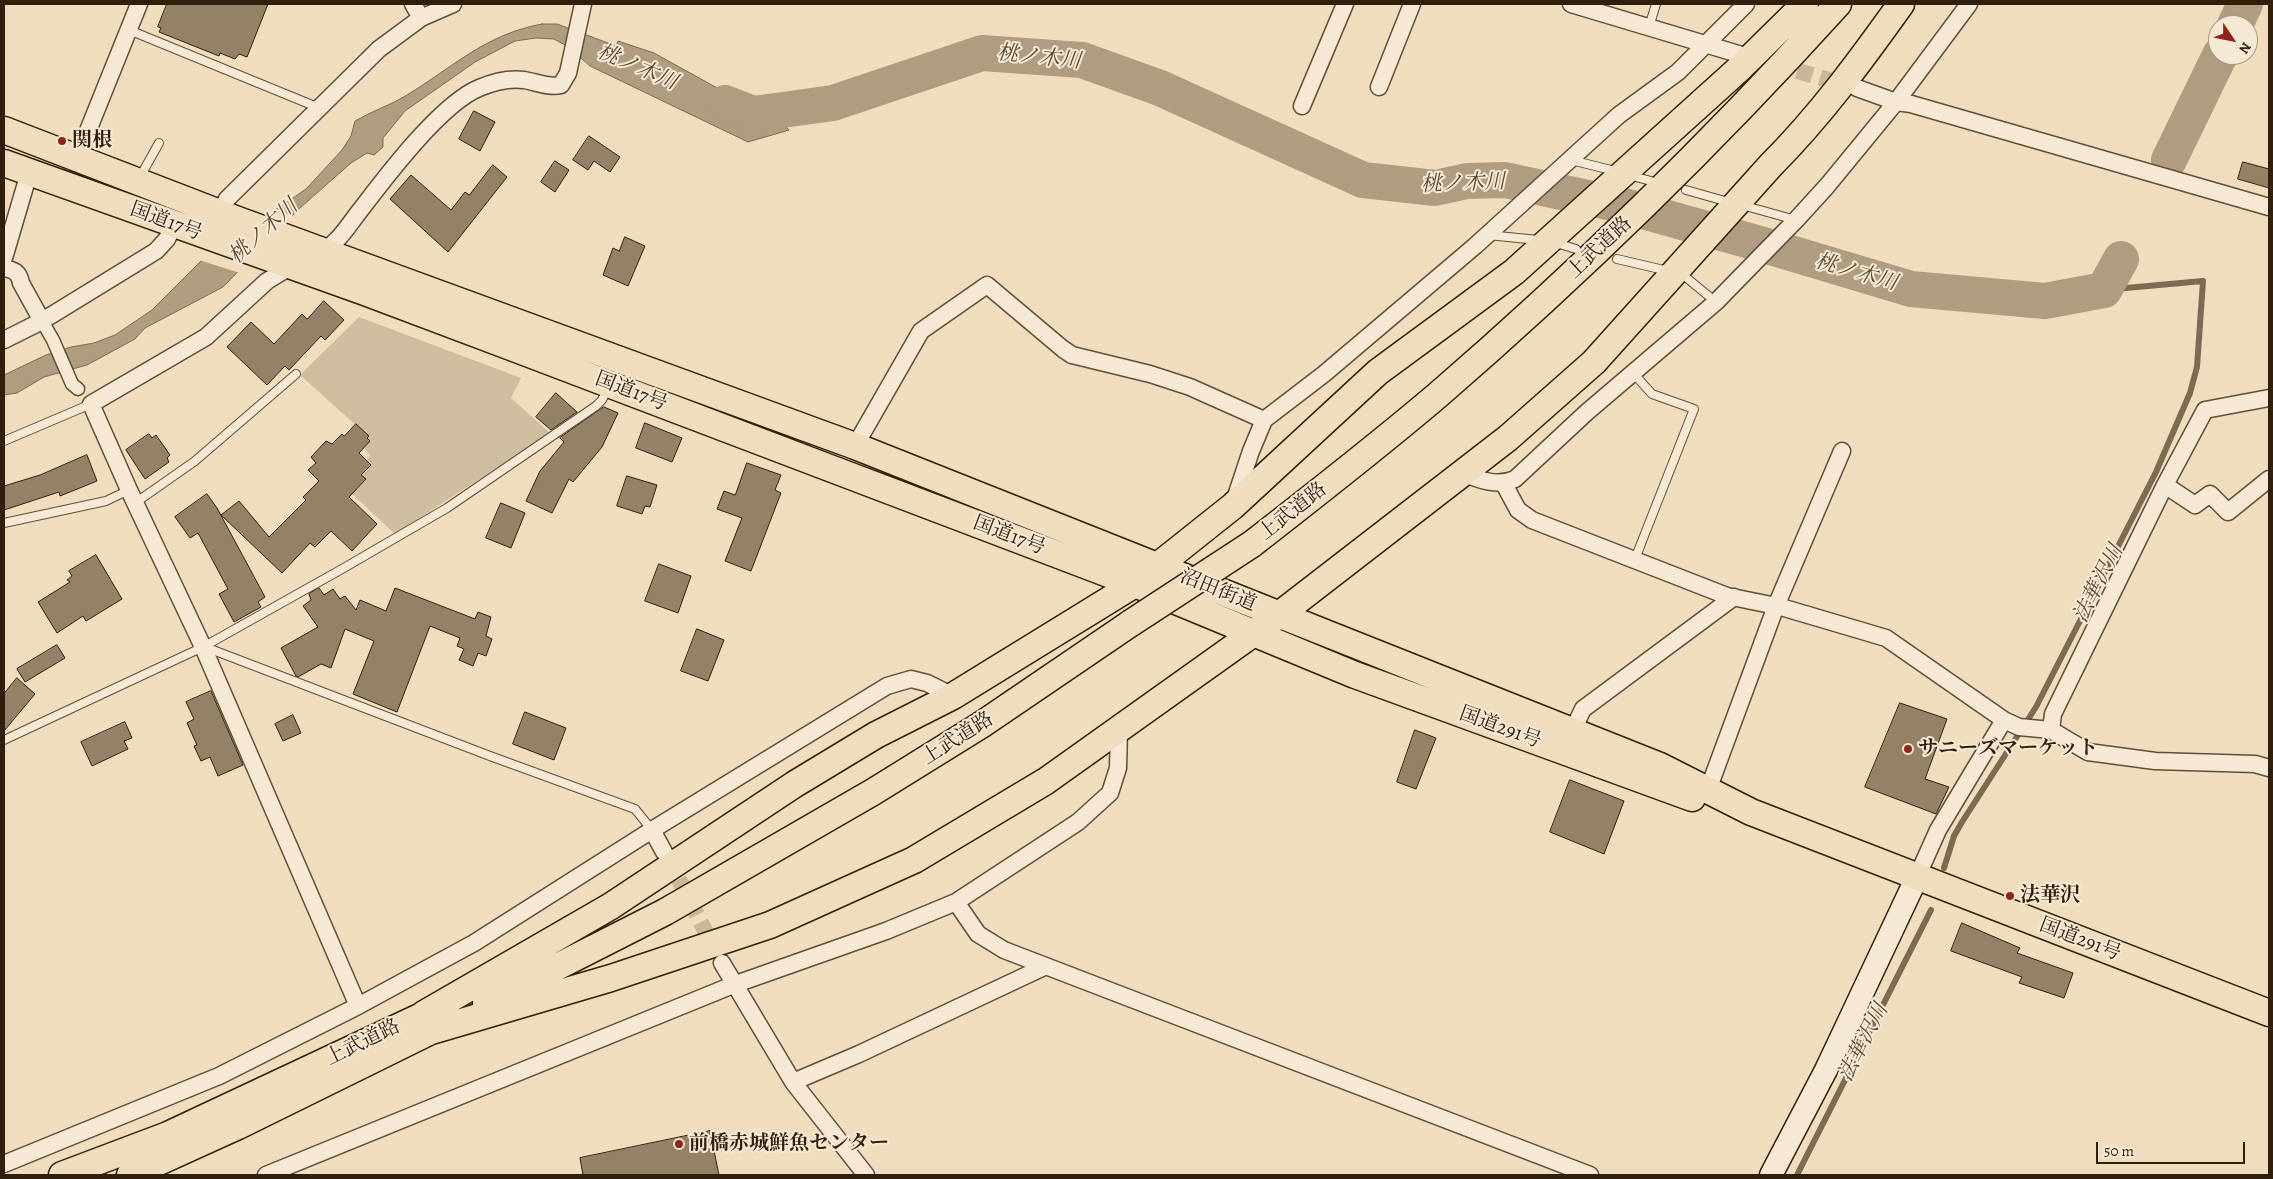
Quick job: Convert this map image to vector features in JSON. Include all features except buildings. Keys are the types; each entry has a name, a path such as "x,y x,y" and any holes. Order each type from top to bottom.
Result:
{"highway":[{"path":"428,1023 611,906 795,784 876,735 953,696 1135,584 1233,506 1378,372 1557,241 1623,176 1740,68 1804,4"},
{"name":"上武道路","path":"62,1175 168,1135 428,1023 665,912 873,792 981,725 1131,623 1252,544 1356,463 1610,251 1654,187 1736,113 1838,4"},
{"path":"428,1023 611,978 779,921 914,860 1046,781 1279,615 1508,438 1594,362 1679,271 1796,140 1832,98 1901,4"},
{"name":"国道17号","path":"4,130 289,239 856,446 1158,566"},
{"name":"国道17号","path":"4,163 609,384 1135,584 1253,633"},
{"name":"沼田街道","path":"1158,566 1279,615"},
{"name":"国道291号","path":"1279,615 1660,766 1751,812 2269,1012"},
{"name":"国道291号","path":"1253,633 1355,675 1688,797 1751,812"},
{"name":"上武道路","path":"130,1175 238,1126 428,1023"}],"main road":[{"path":"1771,1175 1826,1070 1917,877"}],"street":[{"path":"228,216 227,199 417,11 454,4"},
{"path":"358,1006 203,646 132,497 91,404 206,337 268,281 278,262 324,251 341,236 401,159 456,102 476,89 508,80 522,80 554,86 561,85 568,73 583,4"},
{"path":"1302,106 1345,4"},
{"path":"1379,87 1412,4"},
{"path":"1572,4 1745,56"},
{"path":"1233,506 1251,451 1264,420 1324,374 1487,235 1619,115 1678,72 1746,4"},
{"path":"1462,473 1491,483 1504,484 1515,479 1587,412 1634,374 1716,302 1827,186 1896,102 1969,4"},
{"path":"77,158 129,30 136,5"},
{"path":"1857,88 1896,102 1911,104 2269,207"},
{"path":"4,258 29,173"},
{"path":"4,340 42,321 156,251 167,239 174,224"},
{"path":"4,268 20,276 21,283 53,340 75,386"},
{"path":"856,446 921,331 987,285 1072,355 1150,374 1190,387 1264,420"},
{"path":"2051,730 2053,714 2165,485 2205,410 2269,398"},
{"path":"1708,790 1776,606 1842,452"},
{"path":"2165,485 2195,505 2210,494 2228,512 2269,479"},
{"path":"1504,484 1518,510 1532,520 1734,598 1776,606 1886,638 2004,720 2019,727 2051,730 2088,752 2155,761 2255,764 2269,768"},
{"path":"1572,732 1583,709 1734,598"},
{"path":"4,1164 219,1076 358,1006 474,943 652,830 887,686 911,679 927,683 953,696"},
{"path":"1917,877 1938,830 2004,720"},
{"path":"266,1175 733,985 886,930 956,902 1078,822 1110,794 1118,768 1119,730"},
{"path":"652,830 664,852"},
{"path":"956,902 978,934 1004,950 1044,967 1590,1175"},
{"path":"722,963 733,985 793,1082 866,1175"},
{"path":"793,1082 859,1054 1044,967"}],"lane":[{"path":"1649,27 1656,4"},
{"path":"129,30 254,80 312,105 318,111"},
{"path":"137,181 159,143"},
{"path":"1564,164 1623,176 1654,187"},
{"path":"1686,190 1792,224"},
{"path":"1487,235 1557,241"},
{"path":"1610,251 1679,271 1716,302"},
{"path":"4,523 132,497 195,461 296,374"},
{"path":"1634,374 1652,394 1694,410 1635,560"},
{"path":"4,740 203,646 447,508 596,406 606,394 609,384"},
{"path":"4,441 91,404"},
{"path":"203,646 490,756 636,809 652,830"}],"shaded area":[{"path":"359,317 521,378 511,398 550,433 395,534 352,494 366,479 361,475 371,465 367,460 370,455 364,448 370,441 367,438 368,436 300,375"}],"water":[{"path":"542,24 557,24 616,46 618,41 654,53 719,89 758,98 789,130 748,142 590,66 567,46 554,39 536,38 515,41 475,62 405,111 383,138 383,147 374,155 367,153 351,163 301,207 223,287 145,328 135,339 87,365 44,377 17,393 4,395 4,375 46,355 71,347 94,343 115,335 152,310 200,262 306,189 342,150 351,136 355,121 407,95 487,43 504,35"}],"pier":[{"path":"275,209 295,217 240,273 199,260"}],"waterway":[{"name":"法華沢川","path":"2240,15 2245,4"},
{"name":"桃ノ木川","path":"725,103 754,114 833,103 982,53 1082,60 1160,88 1363,180 1435,188 1467,181 1505,180 1621,205 1911,289 2045,301 2104,290 2121,259"},
{"name":"法華沢川","path":"2169,160 2215,65"},
{"name":"法華沢川","path":"1944,868 1954,836 2036,707 2156,472 2190,393 2197,367 2203,281 2104,290"},
{"name":"法華沢川","path":"1797,1175 1931,910"}],"tunnel":[{"path":"1774,64 1849,86"},
{"path":"668,858 716,952"}],"place":[{"name":"関根","path":"62,141"},
{"name":"サニーズマーケット","path":"1908,749"},
{"name":"法華沢","path":"2010,896"},
{"name":"前橋赤城鮮魚センター","path":"679,1144"}]}
